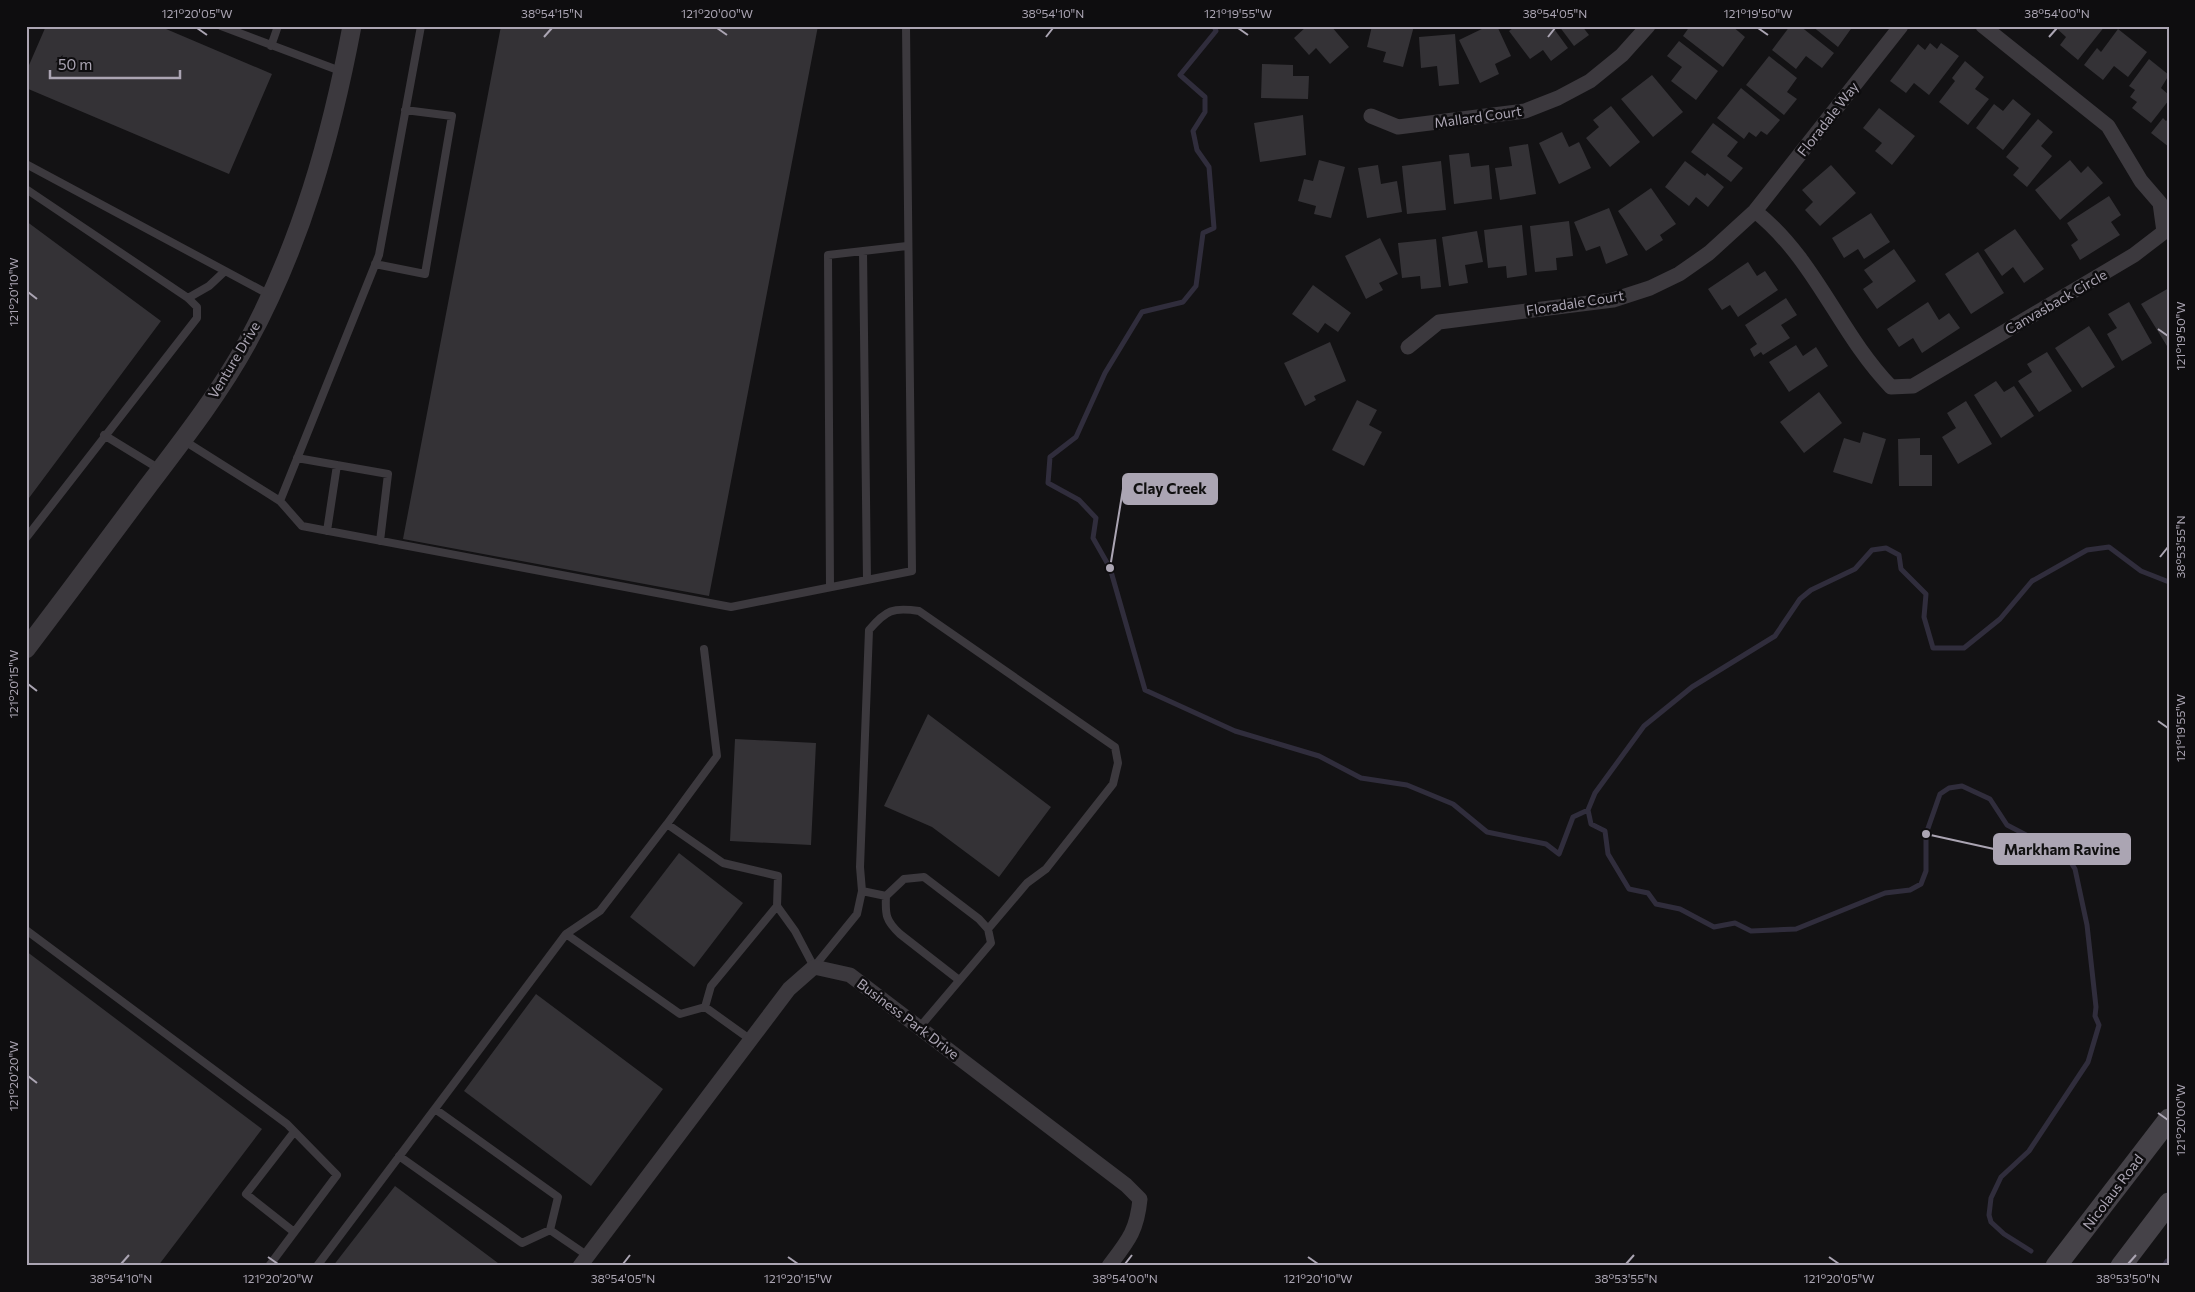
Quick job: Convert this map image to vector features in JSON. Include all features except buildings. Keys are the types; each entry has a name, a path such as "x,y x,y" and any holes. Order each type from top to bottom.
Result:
{"main road":[{"name":"Nicolaus Road","path":"2056,1266 2169,1119"},
{"path":"2121,1266 2169,1203"}],"street":[{"name":"Venture Drive","path":"26,649 183,440 246,344 270,296 307,209 320,167 352,26"},
{"name":"Mallard Court","path":"1371,116 1398,127 1525,111 1558,98 1590,81 1622,55 1648,26"},
{"name":"Floradale Way","path":"1755,211 1901,26"},
{"name":"Canvasback Circle","path":"1755,211 1775,228 1804,261 1874,369 1891,387 1913,386 2134,255 2164,232 2160,203 2141,181 2108,126 1983,26"},
{"name":"Floradale Court","path":"1408,347 1439,322 1576,306 1613,300 1650,288 1679,274 1709,253 1755,211"},
{"name":"Business Park Drive","path":"814,967 850,975 1111,1173 1140,1199 1138,1221 1128,1241 1109,1266"},
{"path":"584,1261 789,989 814,967"}],"lane":[{"path":"221,26 343,72"},
{"path":"271,46 278,26"},
{"path":"280,501 378,255 421,26"},
{"path":"183,440 280,501 302,526 731,607 912,571 906,26"},
{"path":"375,264 425,274 452,116 405,110"},
{"path":"26,164 270,296"},
{"path":"26,188 188,298 198,307 197,318 104,435 26,538"},
{"path":"830,587 828,255 907,246"},
{"path":"863,251 867,580"},
{"path":"188,298 209,286 225,271"},
{"path":"104,435 161,470"},
{"path":"297,458 388,474 380,540"},
{"path":"327,531 337,465"},
{"path":"777,906 795,931 814,967 857,914 862,891 861,832 869,630 882,615 899,608 919,611 1115,748 1118,763 1113,784 1046,870 1028,883 988,929"},
{"path":"317,1266 566,934 600,910 667,824 716,756 704,649"},
{"path":"667,824 723,862 778,876 777,906 711,986 705,1007"},
{"path":"919,1028 960,980 991,943 988,929 979,919 924,877 904,879 886,896 885,914 892,927 960,980"},
{"path":"862,891 886,896"},
{"path":"26,930 294,1132 337,1175 269,1266"},
{"path":"566,934 680,1014 705,1007"},
{"path":"705,1007 751,1040"},
{"path":"435,1109 558,1197 550,1230"},
{"path":"294,1132 246,1194 294,1232"},
{"path":"399,1156 522,1242 550,1230"},
{"path":"550,1230 584,1261"}],"waterway":[{"path":"1214,26 1216,31 1180,75 1205,97 1205,112 1193,131 1197,150 1209,167 1214,228 1203,233 1196,286 1183,302 1142,312 1105,373 1076,437 1050,457 1048,483 1079,500 1096,518 1093,538 1110,568 1145,690 1235,731 1319,756 1361,778 1407,785 1453,804 1487,832 1546,844 1559,854 1573,817 1588,810"},
{"path":"2031,1251 2004,1234 1991,1222 1989,1215 1991,1198 2001,1177 2029,1151 2088,1062 2099,1025 2095,1016 2096,1007 2087,925 2075,869 2067,856 2007,825 1990,799 1962,786 1949,788 1940,794 1926,834 1926,871 1921,884 1910,890 1885,893 1796,929 1751,931 1735,923 1714,927 1680,909 1656,904 1648,893 1629,889 1608,854 1605,831 1591,824 1588,810 1595,793 1644,726 1692,687 1775,636 1800,599 1811,590 1855,569 1872,550 1886,548 1899,555 1901,569 1926,594 1924,617 1933,648 1964,648 2000,619 2032,581 2087,550 2109,547 2141,571 2169,582"},
{"path":"2164,1266 2167,1261 2169,1262"}],"place":[{"name":"Clay Creek","path":"1110,568"},
{"name":"Markham Ravine","path":"1926,834"}]}
